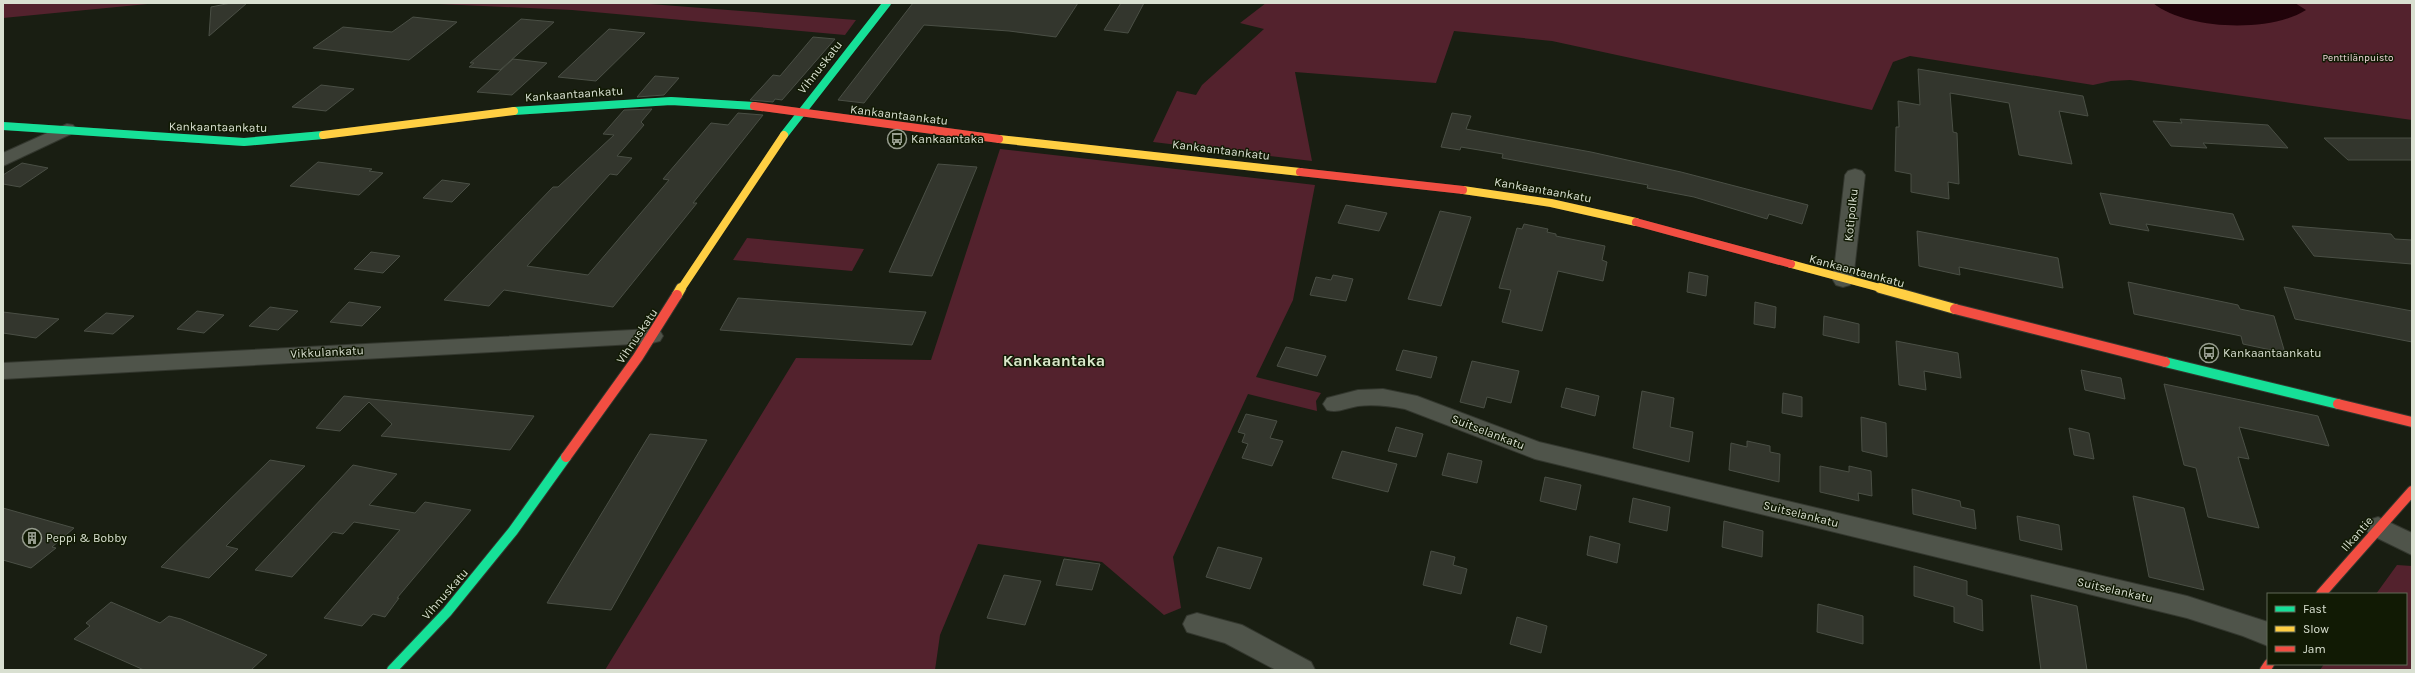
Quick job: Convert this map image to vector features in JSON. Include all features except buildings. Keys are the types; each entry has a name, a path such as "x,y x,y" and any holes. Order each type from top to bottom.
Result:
{"street":[{"name":"Vihnuskatu","path":"392,670 447,612 513,531 652,336 684,281 799,114 887,3"},
{"name":"Kankaantaankatu","path":"3,126 67,129 172,139 244,142 348,133 490,112 671,101 762,107 799,114 935,132 1499,194 1558,202 1602,212 1843,280 1979,316 2412,422"},
{"path":"3,160 67,129"},
{"name":"Kotipolku","path":"1843,280 1855,175"},
{"name":"Vikkulankatu","path":"3,370 652,336"},
{"name":"Suitselankatu","path":"1335,404 1358,398 1382,397 1409,402 1535,450 2187,608 2250,627 2267,635"},
{"name":"Ilkantie","path":"2322,593 2378,527 2412,491"},
{"path":"2378,527 2412,545"},
{"path":"1197,624 1232,633 1302,670"}],"green space":[{"path":"3,3 158,3 3,18"},
{"path":"417,3 637,3 856,20 845,35 572,10"},
{"name":"Penttilänpuisto","path":"1266,3 2412,3 2412,120 2130,80 2111,81 2093,85 1910,56 1893,62 1872,110 1552,41 1454,31 1436,83 1295,72 1312,161 1153,142 1177,91 1196,95 1202,85 1264,29 1240,23"},
{"path":"1000,149 1315,185 1293,300 1256,377 1321,393 1316,401 1317,411 1248,394 1173,557 1181,608 1164,615 1102,562 978,544 940,635 935,670 605,670 796,358 931,360"},
{"path":"747,238 864,249 852,271 733,260"},
{"path":"2397,565 2412,566 2412,670 2320,670 2323,665 2407,665 2407,593 2377,593"}],"shaded area":[{"path":"2153,3 2295,3 2306,10 2290,17 2272,22 2250,25 2228,25 2186,19 2168,12"}],"traffic: fast":[{"path":"784,135 887,3"},
{"path":"514,111 671,101 754,106"},
{"path":"3,126 244,142 323,135"},
{"path":"2165,362 2338,404"},
{"path":"392,670 447,612 513,531 566,457"}],"traffic: slow":[{"path":"323,135 514,111"},
{"path":"677,295 784,135"},
{"path":"999,139 1300,172"},
{"path":"1463,190 1551,203 1594,211 1636,222"},
{"path":"1791,264 1955,309"}],"traffic: jam":[{"path":"754,106 999,139"},
{"path":"1300,172 1463,190"},
{"path":"1636,222 1791,264"},
{"path":"566,457 652,337 677,295"},
{"path":"1955,309 2165,362"},
{"path":"2338,404 2412,422"},
{"path":"2322,593 2412,491"},
{"path":"2265,670 2268,665"}],"place":[{"name":"Kankaantaka","path":"897,139"},
{"name":"Kankaantaankatu","path":"2209,353"},
{"name":"Peppi & Bobby","path":"32,538"}],"district":[{"name":"Kankaantaka","path":"1054,360"}]}
